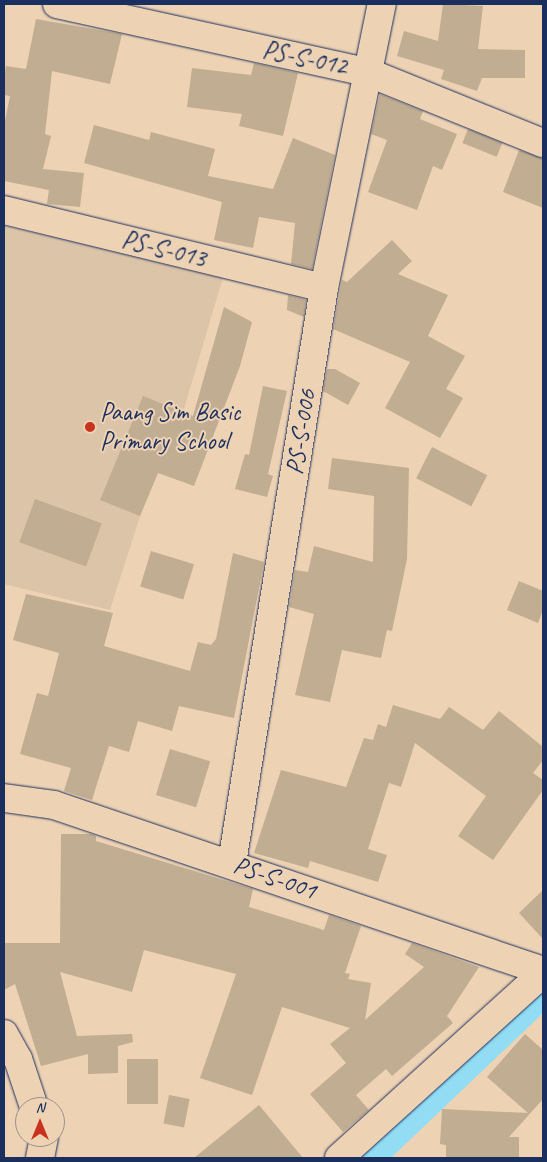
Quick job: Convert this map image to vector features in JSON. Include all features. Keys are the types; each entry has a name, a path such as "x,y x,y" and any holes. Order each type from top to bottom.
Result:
{"street":[{"name":"PS-S-012","path":"57,4 367,72 543,143"},
{"name":"PS-S-006","path":"232,863 324,288 382,4"},
{"name":"PS-S-013","path":"4,210 324,288"},
{"name":"PS-S-001","path":"4,798 54,805 232,863 543,972"},
{"path":"339,1158 543,972"},
{"path":"4,1034 18,1059 31,1097"}],"shaded area":[{"name":"Paang Sim Basic Primary School","path":"4,226 224,274 183,412 140,516 110,610 4,584"}],"building":[{"path":"443,4 483,6 478,49 525,50 525,78 482,78 477,91 441,79 444,70 397,56 404,31 438,41"},
{"path":"36,19 122,34 110,84 52,71 45,134 51,136 43,169 84,173 80,207 47,204 49,190 4,181 4,126 10,96 4,95 6,66 26,69"},
{"path":"254,63 298,73 283,136 239,126 242,114 187,107 192,68 251,75"},
{"path":"380,94 423,111 420,119 457,134 442,170 433,166 417,210 368,192 387,140 371,134"},
{"path":"94,125 149,140 151,132 215,149 208,176 273,189 293,138 335,155 312,269 291,264 295,223 259,217 253,248 214,240 222,202 84,163"},
{"path":"468,129 502,143 497,157 462,143"},
{"path":"519,150 543,158 543,208 503,192"},
{"path":"392,240 412,261 398,274 448,295 428,336 465,356 446,389 463,398 440,438 385,408 410,362 333,329 342,280 347,282"},
{"path":"288,295 306,300 304,317 287,310"},
{"path":"224,307 252,322 240,366 194,486 158,473 140,516 100,500 143,396 193,416"},
{"path":"327,369 335,369 360,383 348,405 323,391"},
{"path":"263,386 287,391 268,474 273,476 267,497 235,489 245,454 249,455"},
{"path":"432,447 487,475 471,506 416,478"},
{"path":"332,458 409,468 407,559 392,631 387,630 381,658 342,650 330,702 295,695 314,614 289,607 295,570 308,572 314,546 373,562 374,496 328,489"},
{"path":"35,499 102,523 86,567 19,542"},
{"path":"151,551 194,564 183,600 140,586"},
{"path":"233,553 264,562 234,718 179,706 172,731 138,721 129,752 109,746 92,800 64,791 71,768 20,754 37,693 48,696 59,653 13,640 26,594 113,613 104,646 190,671 198,642 211,645 216,639"},
{"path":"519,581 543,591 543,610 538,623 507,610"},
{"path":"393,705 440,719 449,707 483,730 499,711 543,747 543,760 533,773 543,780 543,790 493,860 458,836 486,796 415,743 401,787 389,783 368,849 387,855 378,882 310,861 308,868 254,853 281,770 346,787 364,738 373,740 378,724 386,727"},
{"path":"170,749 210,761 196,807 156,795"},
{"path":"61,834 91,834 96,836 96,841 253,889 249,907 324,930 329,915 361,926 345,973 350,974 348,979 371,983 365,1020 424,967 405,954 412,943 479,967 447,1016 453,1023 392,1076 386,1069 356,1095 369,1110 343,1132 310,1094 346,1063 330,1044 350,1028 282,1007 252,1095 200,1078 236,974 144,950 132,992 60,972 77,1036 132,1034 133,1042 118,1046 118,1073 88,1074 88,1054 41,1066 15,984 4,990 4,943 60,943"},
{"path":"543,890 543,939 519,913"},
{"path":"525,1034 543,1050 543,1099 509,1137 519,1137 519,1157 446,1158 446,1145 440,1144 442,1109 528,1113 487,1077"},
{"path":"127,1059 158,1059 158,1104 127,1104"},
{"path":"169,1095 190,1099 184,1127 163,1123"},
{"path":"259,1105 303,1158 194,1158"}],"waterway":[{"path":"372,1158 543,995"}],"place":[{"name":"Paang Sim Basic Primary School","path":"90,427"}]}
